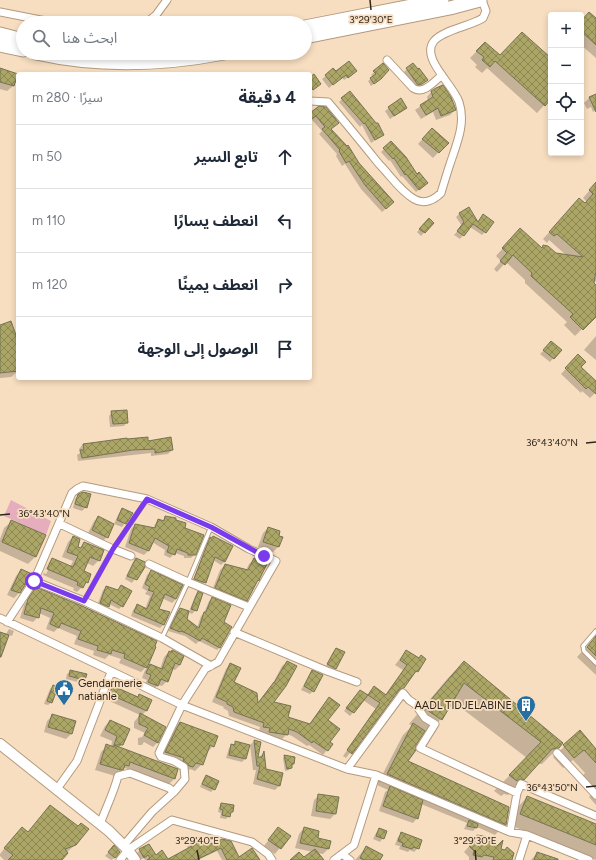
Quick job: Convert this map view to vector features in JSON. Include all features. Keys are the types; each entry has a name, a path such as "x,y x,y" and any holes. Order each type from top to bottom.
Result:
{"highway":[{"path":"312,26 442,0"},
{"path":"312,36 450,8 481,0"},
{"path":"0,34 16,38"},
{"path":"0,45 16,48"},
{"path":"77,60 139,63 183,60"}],"main road":[{"path":"0,744 100,824 126,848 135,860"}],"street":[{"path":"155,16 167,0"},
{"path":"312,102 328,102 399,187 414,199 421,202 429,202 436,198 441,193 462,124 462,112 459,100 432,60 430,50 438,37 484,18 486,11 481,0"},
{"path":"0,12 20,16"},
{"path":"386,60 417,90 424,90 442,75"},
{"path":"7,622 34,581 72,494 83,486 147,499 211,527 249,549 276,561 248,607 218,662 205,669 182,705 159,753 160,757 174,761 183,766 185,779 174,792 152,812 126,848 120,860"},
{"path":"60,524 131,556"},
{"path":"149,564 248,607"},
{"path":"34,581 84,601 162,638 211,666"},
{"path":"0,618 182,705 347,768 376,775 510,832 527,835 587,860"},
{"path":"234,632 357,682"},
{"path":"56,789 77,761 111,672"},
{"path":"347,768 403,693 415,704 425,718 435,724 420,748 517,793"},
{"path":"557,753 596,795"},
{"path":"100,824 112,792 116,786 118,776 130,773 169,788 174,792"},
{"path":"334,860 354,845 376,775"},
{"path":"510,832 517,793 521,784 596,816"},
{"path":"126,848 172,820 252,842 268,854 272,860"},
{"path":"519,860 527,835"},
{"path":"342,854 350,860"}],"lane":[{"path":"84,601 113,549 147,499"},
{"path":"162,638 211,527"},
{"path":"596,631 583,646 584,651 596,663"}],"shaded area":[{"path":"11,500 51,521 46,535 4,516"}],"building":[{"path":"589,12 596,18 596,45 584,34 584,18"},
{"path":"522,32 548,55 548,102 545,106 495,61 490,67 482,60 484,57 476,51 485,42 500,55"},
{"path":"349,61 357,71 348,78 346,75 333,85 325,75 333,68 336,71"},
{"path":"383,63 389,70 374,84 370,78 376,74 373,71"},
{"path":"413,63 428,80 422,84 418,85 406,68"},
{"path":"0,68 16,73 14,86 0,82"},
{"path":"314,74 321,84 313,90 312,89 312,76"},
{"path":"443,85 451,97 456,110 441,116 438,108 426,115 420,105 433,97 431,91"},
{"path":"350,91 376,123 378,123 384,135 375,140 365,123 364,124 341,98"},
{"path":"596,94 596,112 589,97"},
{"path":"401,98 407,108 394,116 388,107"},
{"path":"319,106 326,107 339,123 331,129 347,146 348,145 359,163 394,202 386,209 365,185 349,161 346,163 339,151 340,150 322,129 325,127 316,116 312,119 312,111"},
{"path":"432,128 449,143 439,153 422,139"},
{"path":"391,141 406,157 417,174 419,172 428,183 419,190 406,174 405,175 394,158 393,159 383,148"},
{"path":"596,182 596,271 594,283 596,285 596,317 583,330 570,317 573,314 531,276 532,273 513,255 505,265 500,261 507,253 502,248 520,228 542,248 543,245 548,246 556,253 583,257 557,234 554,236 549,232 579,198 585,203 593,194 589,190"},
{"path":"469,207 478,222 483,214 494,222 486,233 473,224 464,236 457,231 464,222 459,213"},
{"path":"429,218 434,223 425,233 419,229"},
{"path":"11,321 16,335 16,371 0,373 0,325"},
{"path":"551,341 562,350 554,359 543,350"},
{"path":"578,354 586,362 581,367 596,381 596,394 588,387 586,389 565,368"},
{"path":"127,410 128,423 113,424 111,411"},
{"path":"148,437 148,441 171,437 173,450 155,453 155,449 133,450 82,458 80,450 84,450 83,444 127,438"},
{"path":"83,492 91,494 87,508 75,504 78,494"},
{"path":"122,508 133,513 126,524 117,520"},
{"path":"98,516 114,524 108,538 92,530"},
{"path":"165,516 176,518 176,520 186,523 185,528 204,535 196,555 188,555 188,553 177,549 175,555 167,552 169,546 155,538 149,551 129,543 135,524 155,528 158,519 164,521"},
{"path":"11,520 46,535 36,557 2,542"},
{"path":"268,527 280,531 279,536 283,537 279,547 263,542"},
{"path":"73,536 80,539 78,547 81,548 84,542 104,550 100,561 90,557 84,571 91,574 88,583 86,582 83,588 77,585 78,582 47,569 52,558 73,567 78,556 67,552"},
{"path":"213,536 233,546 225,562 215,557 206,583 194,579 210,537 212,538"},
{"path":"136,558 145,562 145,567 137,580 127,576"},
{"path":"254,558 267,564 247,601 215,588 225,564 248,570"},
{"path":"21,569 32,574 20,593 11,590"},
{"path":"151,570 183,585 176,599 165,594 159,609 170,612 164,625 134,612 137,604 147,609 154,592 148,590 150,587 145,584"},
{"path":"121,585 132,591 123,607 111,600 109,607 100,603 106,586 118,590"},
{"path":"36,587 82,606 157,641 147,668 124,658 125,654 112,650 111,654 97,650 98,646 78,639 81,631 61,623 59,628 50,624 54,613 41,608 39,618 24,614 28,599"},
{"path":"198,591 203,593 197,611 191,609"},
{"path":"212,597 231,605 224,622 232,627 220,648 202,638 200,641 188,634 170,628 180,608 189,611 187,619 199,628 204,612 206,612"},
{"path":"0,632 9,635 1,657 0,657"},
{"path":"596,636 596,656 587,647"},
{"path":"336,648 345,652 336,669 327,664"},
{"path":"172,650 184,656 180,665 175,663 168,682 161,679 158,686 148,682 151,675 146,673 150,664 162,669 169,651 171,652"},
{"path":"406,650 419,658 421,655 426,659 418,672 416,671 404,688 399,690 352,754 347,750 380,703 368,695 374,686 386,695 407,665 400,660"},
{"path":"287,661 297,666 286,686 274,702 291,706 288,717 310,724 329,697 340,705 328,720 340,729 330,742 333,744 328,751 313,741 312,743 297,732 289,729 288,735 269,732 270,728 263,727 264,723 234,712 233,707 227,704 227,702 216,697 230,663 241,668 234,682 257,693 258,703 274,683"},
{"name":"AADL TIDJELABINE","path":"464,661 563,743 559,748 552,749 524,780 520,779 517,781 509,775 541,742 464,683 442,720 424,708"},
{"path":"70,670 87,674 85,680 69,676"},
{"path":"312,670 323,675 314,692 304,686"},
{"path":"53,685 58,687 52,703 47,701"},
{"path":"113,686 138,697 139,694 152,700 147,711 109,694"},
{"path":"360,690 368,695 354,713 346,708"},
{"path":"140,713 166,727 158,743 144,735 148,728 139,724"},
{"path":"52,714 76,721 72,734 48,727"},
{"path":"110,720 130,729 123,745 114,745 117,736 105,730"},
{"path":"180,722 218,736 214,747 210,745 203,765 196,763 193,767 189,766 183,761 184,758 165,752"},
{"path":"413,723 425,731 416,745 416,750 408,761 509,807 506,825 387,774"},
{"path":"580,730 596,749 596,763 584,750 574,758 563,745"},
{"path":"254,740 261,742 258,757 262,757 264,751 266,769 283,773 280,786 257,779 260,766 257,766"},
{"path":"235,741 250,745 246,759 229,755 231,744 235,745"},
{"path":"106,744 114,747 114,745 178,769 175,779 130,762 129,766 125,765 123,770 100,764"},
{"path":"284,755 295,757 292,768 287,769"},
{"path":"206,775 219,781 215,790 202,784"},
{"path":"390,786 423,800 418,819 383,806"},
{"path":"318,794 339,797 336,814 316,811"},
{"path":"527,796 596,824 596,845 520,814"},
{"path":"221,803 234,805 233,812 231,812 230,817 222,815 223,810 220,809"},
{"path":"50,805 78,826 81,823 89,829 76,845 65,849 68,853 62,860 8,860 13,855 4,848 22,827 28,832"},
{"path":"469,820 478,824 477,828 467,826"},
{"path":"278,827 291,836 281,849 268,840"},
{"path":"304,827 319,831 318,838 331,841 329,849 300,843"},
{"path":"379,828 387,831 384,839 376,836"},
{"path":"401,832 422,840 419,849 413,847 412,849 402,846 403,843 398,841"},
{"path":"477,835 489,837 488,841 497,846 503,840 501,849 505,850 507,847 514,853 512,860 493,860 494,857 473,855 474,851 469,846 473,840 476,840"},
{"path":"202,836 207,845 213,844 222,839 231,841 239,857 252,848 260,860 227,860 221,848 196,860 147,860 150,858 148,855 144,858 139,849 149,844 156,855 162,850 168,859 192,846 190,842"},
{"path":"114,845 120,852 115,858 108,852"},
{"path":"366,846 383,855 380,860 364,860 360,858"},
{"path":"315,849 324,860 290,860 299,852 304,857"},
{"path":"537,852 558,859 558,860 534,860"}],"place":[{"name":"Gendarmerie natianle","path":"64,706"},
{"name":"AADL TIDJELABINE","path":"526,722"}],"route":[{"path":"34,581 84,601 113,549 147,499 211,527 264,556"}]}
